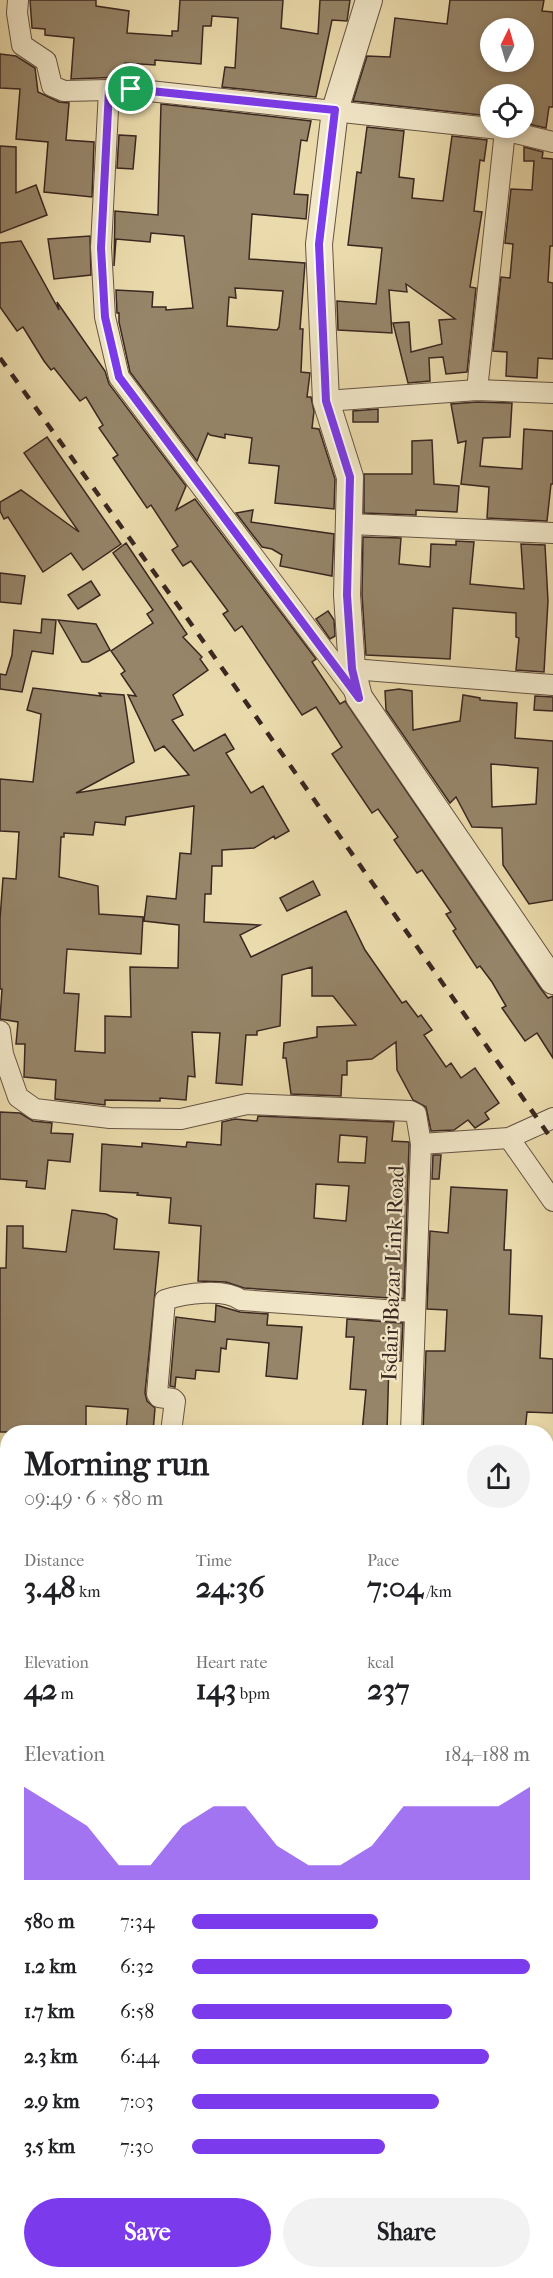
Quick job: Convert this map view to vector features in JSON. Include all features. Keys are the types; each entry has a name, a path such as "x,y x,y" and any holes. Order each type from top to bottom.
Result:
{"street":[{"path":"18,0 17,14 22,45 46,61 52,86 64,91 139,89 480,128"},
{"path":"359,698 352,669 347,595 350,477 326,401 319,244 335,110 369,0"},
{"path":"109,90 101,248 105,317 119,377 359,698 553,981"},
{"path":"477,390 504,138"},
{"path":"534,138 553,142"},
{"path":"326,401 477,390 553,393"},
{"path":"350,524 553,533"},
{"path":"352,669 553,685"},
{"path":"0,1032 9,1096 35,1110 110,1118 188,1118 247,1104 410,1111 416,1114 421,1144"},
{"name":"Isdair Bazar Link Road","path":"411,1425 421,1144 509,1138 553,1118"},
{"path":"509,1138 553,1201"},
{"path":"172,1425 175,1401 159,1397 157,1394 165,1300 212,1293 236,1295 241,1300 414,1312"}],"building":[{"path":"30,0 96,0 96,6 129,11 127,33 172,36 172,31 178,31 180,0 283,0 281,28 318,34 320,0 350,0 347,21 332,20 316,97 222,87 225,67 235,68 238,18 212,16 211,26 203,26 201,64 155,60 155,65 125,63 124,77 71,79 74,38 45,35 45,29 32,28"},
{"path":"450,0 544,0 542,11 553,12 553,107 549,107 546,128 534,125 534,84 480,84 480,115 353,101 367,56 390,57 395,18 447,24"},
{"path":"0,54 16,56 35,68 38,92 59,102 69,103 66,140 94,142 92,197 44,192 48,142 16,139 20,89 0,88"},
{"path":"161,104 311,121 307,141 301,140 294,194 308,195 306,219 252,214 249,259 305,263 300,329 303,329 301,372 310,373 307,397 311,397 314,411 312,428 319,429 335,479 334,509 275,503 279,466 249,463 252,438 225,434 225,438 208,433 197,461 130,372 119,313 117,313 116,290 153,292 152,307 166,307 166,310 193,308 184,236 151,233 150,242 116,239 114,266 115,211 158,215","holes":["235,288 283,291 277,330 227,326 229,297 236,298"]},
{"path":"367,127 404,131 399,177 414,179 412,198 443,201 452,136 487,140 484,161 480,160 474,211 482,212 470,287 476,288 467,372 446,374 443,357 429,358 430,381 408,383 393,323 409,322 411,352 442,344 439,320 455,319 406,284 407,292 389,290 392,333 338,330 337,301 376,304 382,248 348,245 357,172 361,173"},
{"path":"119,135 136,136 133,169 117,168"},
{"path":"0,146 16,147 16,193 36,185 47,215 0,233"},
{"path":"524,147 543,152 542,158 553,159 553,246 550,246 548,282 553,283 553,359 538,358 537,378 506,376 507,352 493,351 501,277 510,278 513,244 505,243 511,189 532,190 534,161 524,161"},
{"path":"90,236 91,275 54,279 48,239"},
{"path":"21,241 59,310 57,302 105,371 109,384 186,486 176,510 195,499 316,659 312,662 340,704 345,701 541,989 548,998 553,996 553,1058 537,1033 525,1041 502,1008 506,1006 492,982 480,966 477,968 453,931 456,929 446,914 451,912 422,870 417,873 394,840 398,837 378,809 372,813 332,754 342,747 316,707 302,715 242,626 235,631 223,614 228,611 191,561 183,566 172,550 178,546 151,505 147,508 113,458 118,455 99,428 103,425 86,397 80,401 54,368 51,370 44,361 23,327 17,331 0,307 0,243"},
{"path":"512,403 510,437 483,438 480,466 522,469 524,429 553,431 553,484 551,484 547,521 487,518 489,487 461,484 466,441 458,443 451,404"},
{"path":"378,409 378,422 353,422 353,411"},
{"path":"47,437 121,544 83,570 71,553 43,572 8,517 4,519 0,511 0,502 21,490 79,532 24,453"},
{"path":"432,440 434,484 459,486 457,512 416,510 416,515 364,513 364,474 412,474 412,441"},
{"path":"253,510 251,522 334,534 332,576 280,566 282,555 272,549 262,547 236,513"},
{"path":"363,537 401,538 399,564 430,567 431,544 456,545 456,541 474,542 470,584 524,589 521,544 545,545 548,601 544,672 516,670 519,638 516,637 516,613 453,608 450,659 366,655 362,595"},
{"path":"126,543 187,634 183,637 202,657 200,659 208,670 173,695 183,715 172,720 194,751 225,734 234,749 226,753 251,793 263,786 289,831 275,839 274,836 254,848 222,850 222,866 212,866 211,894 205,894 204,922 260,925 240,935 251,957 346,911 365,950 402,1003 406,1001 418,1017 421,1015 432,1030 424,1035 446,1067 451,1063 461,1078 475,1068 499,1103 485,1113 489,1119 475,1128 468,1120 454,1130 431,1131 426,1107 413,1100 397,1070 396,1042 372,1059 347,1061 347,1075 342,1075 341,1096 291,1094 286,1058 283,1058 284,1043 317,1037 317,1027 356,1025 333,996 312,996 312,967 282,975 280,1026 257,1031 257,1035 246,1035 242,1085 216,1083 220,1033 192,1032 195,1077 188,1076 186,1100 160,1098 160,1101 105,1100 105,1105 55,1099 56,1080 24,1077 25,1044 16,1044 18,1022 0,1019 2,989 0,989 0,919 3,878 16,879 19,832 0,831 0,779 33,782 41,714 27,710 33,688 101,696 99,693 124,695 134,762 76,793 189,775 164,746 155,751 128,695 136,696 121,674 125,671 111,651 153,623 147,614 153,610 113,553","holes":["194,806 191,854 180,853 176,899 147,896 144,921 179,925 178,968 130,967 131,1017 105,1016 105,1053 75,1051 79,994 64,993 67,949 141,954 143,917 99,914 98,886 59,877 61,837 64,837 64,833 93,835 95,822 125,825 126,817"]},
{"path":"0,573 25,576 21,604 0,602"},
{"path":"91,581 100,595 78,609 68,595"},
{"path":"328,611 334,620 335,636 330,639 316,619"},
{"path":"42,619 56,620 53,654 32,651 22,692 0,689 0,674 6,675 12,655 14,630 41,633"},
{"path":"58,620 96,624 110,650 88,662 82,662"},
{"path":"399,689 412,691 413,730 460,721 463,695 480,698 480,700 517,703 515,738 553,741 553,900 529,904 503,865 502,828 472,827 456,797 450,803 386,710 385,691","holes":["491,764 538,768 536,804 492,807"]},
{"path":"535,696 553,697 553,711 534,710"},
{"path":"313,881 320,895 287,911 280,898"},
{"path":"0,1112 20,1113 33,1121 52,1123 51,1133 73,1134 70,1162 48,1160 45,1189 26,1187 27,1181 0,1179"},
{"path":"258,1116 394,1122 392,1141 409,1142 404,1299 244,1288 226,1282 198,1281 201,1226 169,1223 171,1198 100,1191 102,1144 142,1147 142,1143 186,1147 187,1142 221,1145 222,1122 235,1119 257,1121","holes":["340,1135 367,1137 365,1163 338,1162","316,1184 349,1186 346,1221 314,1218"]},
{"path":"433,1155 441,1155 439,1179 432,1179"},
{"path":"451,1187 507,1190 504,1250 511,1250 509,1314 542,1316 540,1358 553,1359 553,1413 527,1412 526,1425 423,1425 426,1351 445,1351 447,1310 427,1309 430,1231 448,1233"},
{"path":"72,1210 106,1214 117,1219 114,1249 159,1252 145,1393 147,1401 155,1408 154,1425 127,1425 128,1409 86,1406 86,1425 0,1425 0,1268 6,1268 7,1226 23,1226 23,1248 66,1252"},
{"path":"216,1305 240,1312 268,1314 267,1325 302,1327 297,1379 266,1376 269,1343 227,1339 226,1349 221,1348 219,1372 196,1370 195,1379 176,1377 175,1387 170,1386 176,1317 215,1322"},
{"path":"347,1319 403,1323 401,1361 389,1361 387,1425 363,1425 366,1390 350,1389 354,1337 346,1337"}],"railway":[{"path":"0,358 187,618 553,1141"}],"route":[{"path":"131,89 335,110 319,244 326,401 350,477 347,595 352,669 359,698 119,377 105,317 101,248 109,90 131,89"}]}
